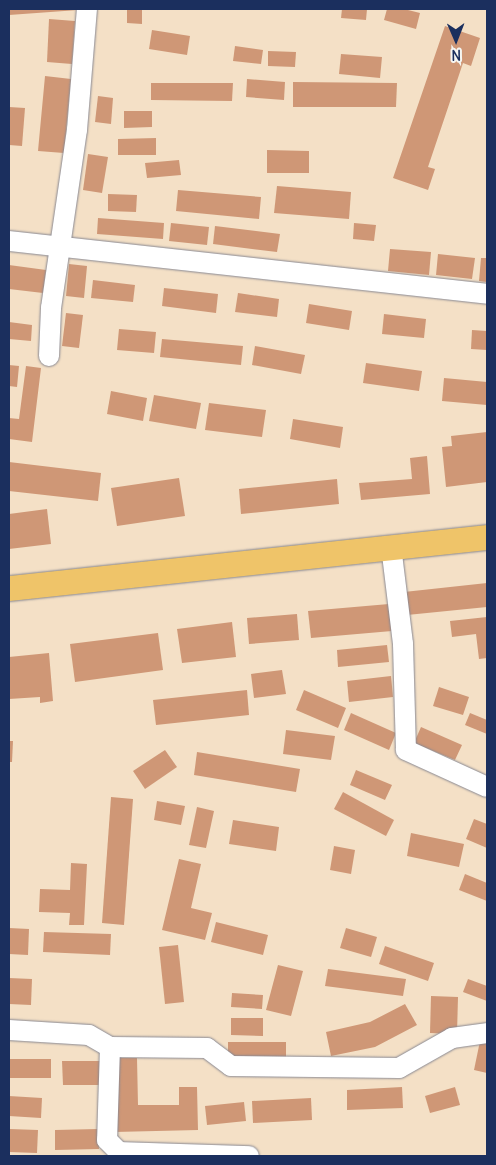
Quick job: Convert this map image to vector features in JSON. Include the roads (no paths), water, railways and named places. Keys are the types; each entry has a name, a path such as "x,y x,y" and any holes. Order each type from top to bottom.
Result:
{"main road":[{"path":"9,588 487,537"}],"street":[{"path":"48,356 51,308 77,130 87,9"},
{"path":"9,241 224,263 487,294"},
{"path":"391,546 403,644 406,750 487,787"},
{"path":"9,1030 89,1035 110,1047 207,1048 231,1066 399,1068 452,1038 487,1033"},
{"path":"110,1047 107,1140 118,1152 249,1156"}]}
